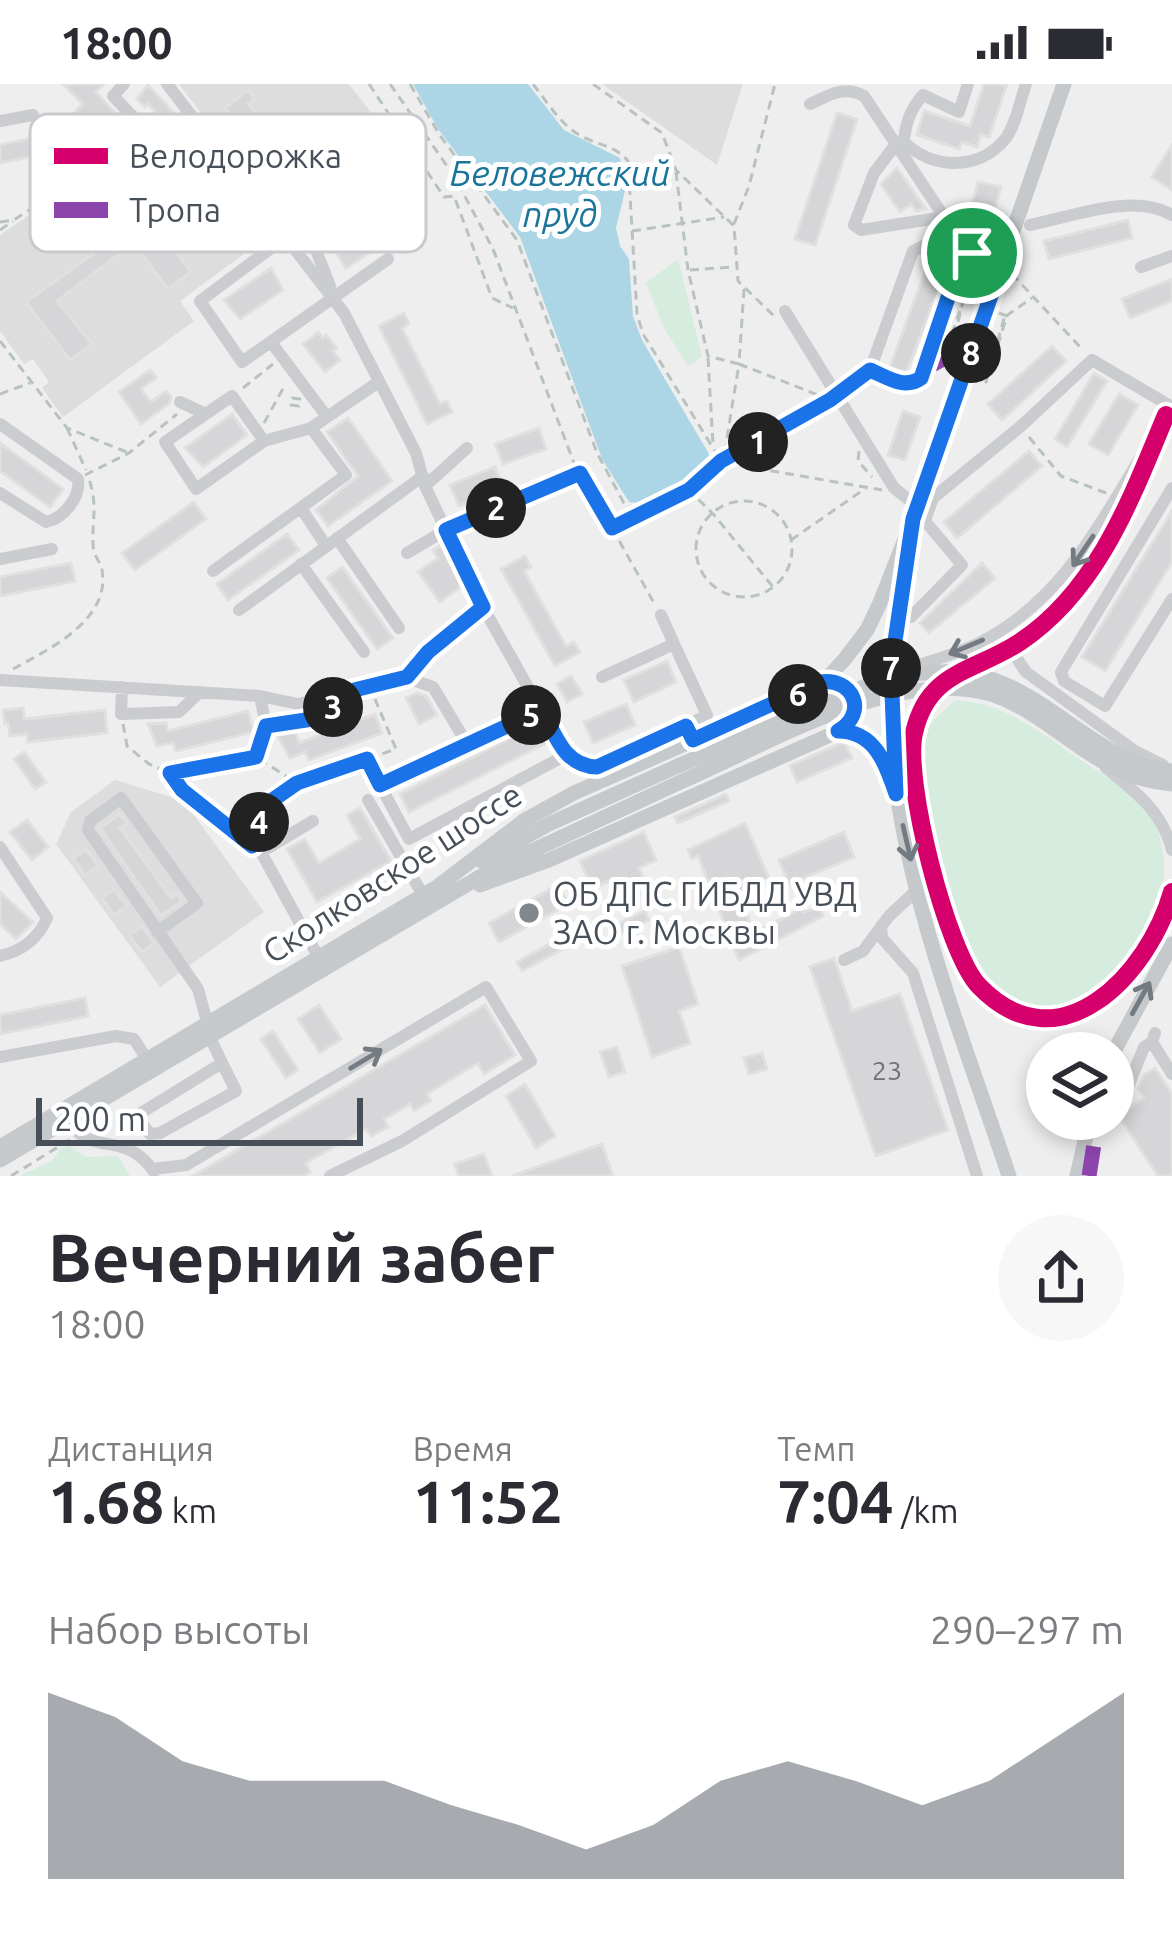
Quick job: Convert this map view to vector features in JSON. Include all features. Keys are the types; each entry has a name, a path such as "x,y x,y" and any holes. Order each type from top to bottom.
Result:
{"main road":[{"path":"825,678 867,631 915,513 1006,270 1064,84"},
{"path":"896,794 891,668 915,513"},
{"path":"426,898 892,675 956,671 992,687 1100,764 1133,777 1172,784"},
{"name":"Сколковское шоссе","path":"0,1147 64,1116 426,898 525,820 689,733 825,678"},
{"path":"426,898 549,824 895,694 992,687 1032,696 1126,760 1172,770"},
{"path":"426,898 549,860 838,731 852,732 876,748 896,794 918,889 1009,1176"},
{"name":"Сколковское шоссе","path":"0,1160 148,1061 426,898"},
{"path":"1124,1032 1172,944"},
{"path":"1077,1176 1085,1140"}],"street":[{"path":"124,84 113,96 130,114"},
{"path":"167,84 190,114"},
{"path":"968,84 959,112 923,95 904,142 946,163 974,160 1006,137 1026,84"},
{"path":"810,104 841,91 857,92 874,109 966,257 921,378 906,384 870,370"},
{"path":"0,121 30,116"},
{"path":"896,144 874,173 854,225 861,230 944,217"},
{"path":"1030,225 1129,206 1160,208 1172,215"},
{"path":"834,397 870,370 913,250 924,246 1006,270"},
{"path":"266,252 200,301 242,362 388,259"},
{"path":"298,252 334,297"},
{"path":"317,252 334,297 416,453 424,481 483,607 566,755 597,767 689,733 706,715 661,615"},
{"path":"1141,266 1172,256"},
{"path":"780,314 915,513"},
{"path":"271,342 327,417"},
{"path":"911,617 962,565 925,521 933,498 1020,428 1092,360 1170,409"},
{"path":"261,437 232,396 165,442 196,489 261,437 311,428 377,383"},
{"path":"184,404 206,414"},
{"path":"892,675 981,642 1034,607 1064,579 1170,409"},
{"path":"1170,409 1133,494 1088,576 1054,616 1016,645 947,679 922,710 910,754 926,849 965,969 988,994 1018,1011 1052,1016 1085,1010 1126,979 1149,946 1172,892"},
{"path":"0,424 82,476 56,520 46,522 0,493"},
{"path":"213,571 346,475 311,428"},
{"path":"239,610 467,448"},
{"path":"407,553 446,530 554,483"},
{"path":"1172,488 1061,672 1064,681 1105,706 1172,599"},
{"path":"301,508 399,628"},
{"path":"0,560 52,549"},
{"path":"301,564 364,652"},
{"path":"407,677 428,652 483,607"},
{"path":"602,677 674,644"},
{"path":"1016,645 1018,662 1052,691 1135,751 1172,770"},
{"path":"4,680 260,696 298,704 407,677 434,687 469,747"},
{"path":"825,678 842,683 854,697 852,720 838,731"},
{"path":"1052,691 1064,681"},
{"path":"122,687 122,714 178,712 200,692"},
{"path":"260,696 266,726 326,717 342,693"},
{"path":"542,710 380,785 409,839 566,755"},
{"path":"1100,764 1153,808 1172,850"},
{"path":"157,932 197,903 121,798 90,821 88,830 157,932 199,989 208,1029 236,1091 160,1133 150,1134 136,1116 223,1063"},
{"path":"368,800 426,898"},
{"path":"313,821 261,852 319,958"},
{"path":"0,847 47,918 26,946 0,956"},
{"path":"844,960 863,951 918,889"},
{"path":"881,926 883,938 913,973 977,1176"},
{"path":"64,1116 78,1135 101,1144 128,1145 154,1173 186,1165 486,987 531,1061 402,1141 329,1176"},
{"path":"0,1058 116,1036 134,1039 148,1061"},
{"path":"1134,1072 1144,1047 1154,1037 1172,1074"}],"path":[{"path":"369,84 389,114"},
{"path":"391,84 411,114"},
{"path":"410,84 517,240 597,453 633,520"},
{"path":"533,84 565,125 628,161 637,314 643,334 722,462 901,493"},
{"path":"593,84 662,133 676,170 688,270 708,356 713,448"},
{"path":"775,84 734,226 738,281 780,314"},
{"path":"426,137 493,249 580,473 661,615"},
{"path":"426,170 444,197 454,196 490,294 514,309"},
{"path":"676,170 734,226"},
{"path":"0,230 30,209"},
{"path":"632,231 725,217"},
{"path":"0,222 14,220"},
{"path":"688,270 736,266"},
{"path":"1006,270 1092,360"},
{"path":"722,462 739,364 744,287"},
{"path":"1003,315 986,382 1003,315 1034,296"},
{"path":"962,302 965,303 947,363 943,359 962,302"},
{"path":"0,341 67,428 97,508 93,551 103,575 98,595 76,632 9,671 4,680"},
{"path":"232,396 282,356"},
{"path":"708,356 834,397"},
{"path":"261,437 283,386 297,377"},
{"path":"0,394 32,382"},
{"path":"819,383 834,397"},
{"path":"283,386 292,398"},
{"path":"612,528 689,490 722,462 834,397"},
{"path":"82,476 129,453 184,404"},
{"path":"67,428 129,453"},
{"path":"1020,428 1061,476 1105,492 1111,506"},
{"path":"554,483 580,473"},
{"path":"791,540 868,488"},
{"path":"689,490 773,587"},
{"path":"749,499 777,514 791,540 783,580 763,594 744,597 710,583 694,555 697,539 714,515 730,502 749,499"},
{"path":"122,714 128,746 149,764 170,773 182,790 252,846 264,806 297,783 396,749 370,686"},
{"path":"256,757 266,726"},
{"path":"170,773 256,757 297,783"},
{"path":"367,759 380,785"},
{"path":"301,924 404,862"},
{"path":"11,1176 78,1135"}],"shaded area":[{"path":"179,84 349,84 372,114 202,114"},
{"path":"602,84 743,84 717,165"},
{"path":"30,214 30,252 246,252 180,301 194,321 63,417 42,388 49,382 33,359 24,364 0,331 0,235"},
{"path":"115,780 184,801 264,912 160,987 56,844 71,812"}],"green space":[{"path":"678,259 702,357 688,366 664,328 646,283"},
{"path":"955,700 989,706 1033,728 1129,793 1154,820 1164,870 1155,916 1119,974 1084,1000 1054,1007 1010,1001 988,985 962,942 931,831 919,758 923,733"},
{"path":"68,1146 87,1157 118,1156 130,1176 19,1176 52,1161"}],"water":[{"name":"Беловежский пруд","path":"413,84 528,84 564,130 620,158 625,191 616,228 629,259 633,316 711,462 683,484 650,501 629,502 602,459 520,237 438,129"}],"building":[{"path":"63,84 104,84 96,92 116,114 73,114 83,104"},
{"path":"984,84 1007,84 989,137 981,134 977,147 962,142 959,149 917,135 924,111 970,126"},
{"path":"148,85 173,112 157,114 137,99"},
{"path":"248,90 255,99 248,104 256,114 230,114 225,108"},
{"path":"837,113 857,119 815,245 795,239"},
{"path":"30,139 30,157 0,163 0,145"},
{"path":"1172,145 1172,190 1152,177"},
{"path":"897,168 926,209 916,211 911,204 900,212 881,184"},
{"path":"978,182 1001,187 984,244 971,239 965,229"},
{"path":"1128,220 1132,238 1049,259 1044,241"},
{"path":"96,252 122,252 57,301 92,344 70,360 26,302"},
{"path":"141,252 177,252 191,272 168,289"},
{"path":"335,252 370,252 346,268"},
{"path":"928,263 946,269 906,373 890,367"},
{"path":"271,268 283,290 240,319 224,300"},
{"path":"1172,279 1172,301 1130,318 1122,299"},
{"path":"404,313 409,324 402,328 440,404 447,401 452,412 427,424 379,326"},
{"path":"318,332 337,348 333,351 340,360 325,372 303,344"},
{"path":"1052,346 1066,361 1002,420 988,404"},
{"path":"150,370 156,378 141,389 151,402 166,391 170,403 141,424 119,392"},
{"path":"1094,373 1107,381 1067,447 1055,439"},
{"path":"1119,394 1138,405 1108,455 1089,444"},
{"path":"903,411 920,417 905,460 888,455"},
{"path":"232,414 247,435 203,467 185,448"},
{"path":"348,418 392,481 328,526 316,510 358,476 327,432"},
{"path":"539,428 546,449 503,464 495,444"},
{"path":"0,443 63,489 50,507 0,471"},
{"path":"1029,451 1042,466 957,538 944,522"},
{"path":"495,467 503,488 459,506 450,485"},
{"path":"194,502 206,519 135,570 122,553"},
{"path":"1172,511 1172,562 1105,671 1082,657"},
{"path":"287,534 299,550 228,600 217,584"},
{"path":"441,545 462,586 440,602 418,572 438,558 433,550"},
{"path":"525,556 531,567 524,571 566,646 574,642 580,652 555,666 501,569"},
{"path":"71,563 75,581 0,596 0,577"},
{"path":"982,563 995,578 929,633 920,623"},
{"path":"342,567 393,638 377,649 327,578"},
{"path":"667,661 676,682 634,702 624,680"},
{"path":"571,676 582,694 567,702 557,684"},
{"path":"417,693 426,696 437,715 419,724 406,698"},
{"path":"626,704 635,725 593,743 584,722"},
{"path":"23,708 24,719 105,710 107,733 28,742 27,734 10,736 5,724 3,710"},
{"path":"248,711 254,732 176,751 173,743 157,746 148,724 166,723 168,731"},
{"path":"375,714 382,733 309,760 305,752 290,758 277,735 295,732 299,743"},
{"path":"536,725 546,743 409,812 400,794"},
{"path":"841,743 852,758 797,782 790,766"},
{"path":"24,752 46,782 35,789 14,759"},
{"path":"726,794 729,801 678,823 675,817"},
{"path":"360,808 391,861 317,902 287,849 305,839 319,863 360,839 347,815"},
{"path":"120,814 127,824 120,828 171,898 177,894 182,901 161,916 100,828"},
{"path":"27,820 48,847 32,860 10,832"},
{"path":"745,823 769,878 737,892 755,933 802,908 804,912 820,907 823,916 739,960 698,856 692,859 688,850"},
{"path":"644,832 656,860 639,868 645,881 615,895 609,881 592,888 580,861"},
{"path":"844,832 854,857 789,884 779,860"},
{"path":"86,849 98,866 85,875 73,858"},
{"name":"ОБ ДПС ГИБДД УВД ЗАО г. Москвы","path":"558,885 568,904 499,942 489,923"},
{"path":"114,889 127,906 114,915 102,898"},
{"path":"0,892 33,922 16,939 0,924"},
{"path":"645,911 649,920 614,937 610,928"},
{"path":"142,926 154,943 142,952 129,935"},
{"path":"578,928 583,938 522,971 517,962"},
{"path":"679,947 698,1004 679,1011 690,1043 652,1057 622,966"},
{"path":"834,958 852,1011 900,994 948,1130 876,1156 810,967"},
{"path":"85,998 88,1016 0,1034 0,1015"},
{"path":"319,1005 341,1039 320,1053 298,1019"},
{"path":"485,1005 515,1055 484,1074 478,1063 427,1094 431,1101 414,1111 410,1104 384,1119 388,1127 371,1136 366,1129 306,1163 310,1172 303,1176 193,1176"},
{"path":"273,1031 298,1070 286,1078 261,1039"},
{"path":"617,1047 625,1072 609,1077 600,1052"},
{"path":"762,1053 767,1069 749,1074 744,1058"},
{"path":"1155,1068 1172,1094 1172,1176 1158,1176 1134,1139 1134,1105 1144,1098 1138,1089 1144,1075"},
{"path":"525,1084 555,1136 536,1148 506,1096"},
{"path":"602,1144 613,1176 514,1176 514,1175"},
{"path":"484,1154 492,1176 459,1176 455,1164"}],"marked path":[{"path":"924,369 943,359"},
{"path":"1089,1176 1095,1140"}],"cycle path":[{"path":"1166,415 1109,541 1071,596 1020,642 955,675 930,696 914,733 912,756 921,825 954,939 979,986 1010,1009 1040,1018 1070,1015 1097,1001 1144,953 1172,892"}],"place":[{"name":"ОБ ДПС ГИБДД УВД ЗАО г. Москвы","path":"529,913"}],"route":[{"path":"972,253 1001,267 913,519 891,668 896,794 876,748 852,732 838,731 847,727 856,706 849,689 833,680 693,740 686,726 597,767 566,755 542,710 380,785 367,759 297,783 264,806 252,846 182,790 170,773 256,757 266,726 326,717 342,693 407,677 428,652 483,607 446,530 580,473 612,528 689,490 721,461 830,400 870,370 914,383 921,378 960,262 972,253"}]}
